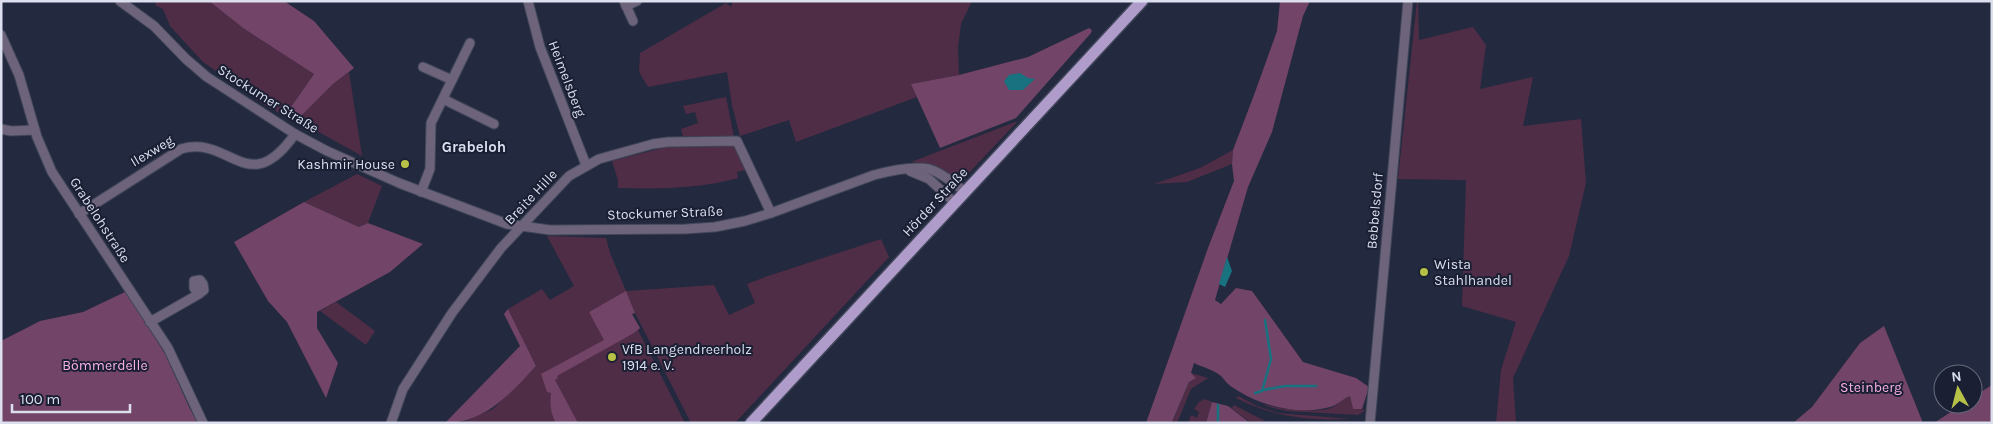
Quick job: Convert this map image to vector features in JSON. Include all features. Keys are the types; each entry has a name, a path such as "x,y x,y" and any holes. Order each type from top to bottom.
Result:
{"main road":[{"name":"Hörder Straße","path":"751,423 1142,1"}],"street":[{"name":"Stockumer Straße","path":"120,1 154,26 207,77 295,134 327,151 421,192 503,223 522,228 550,230 700,228 745,221 874,175 908,170 927,169 933,171 965,192"},
{"name":"Heimelsberg","path":"528,1 540,47 586,165"},
{"path":"633,21 625,4 637,1"},
{"name":"Bebbelsdorf","path":"1370,423 1408,1"},
{"name":"Grabelohstraße","path":"1,35 18,75 35,130 52,172 168,348 203,423"},
{"path":"421,192 430,169 431,123 470,44"},
{"path":"423,67 452,80"},
{"path":"443,99 494,124"},
{"path":"1,129 11,131 35,130"},
{"name":"Ilexweg","path":"79,214 180,149 191,146 202,147 245,164 256,164 275,157 285,148 295,134"},
{"name":"Breite Hille","path":"391,423 403,389 452,313 501,248 522,228 560,184 586,165 602,158 660,142 737,141 771,213"},
{"path":"908,170 929,180 956,203"},
{"path":"150,322 199,294"}],"shaded area":[{"path":"157,1 209,1 243,28 314,74 286,114 283,115 263,104 203,62 170,26 163,9 155,5"},
{"path":"733,1 972,1 961,24 958,48 959,75 912,84 917,97 796,142 789,120 740,136 732,105 727,72 648,87 639,72 640,53 726,3 731,7"},
{"path":"1417,1 1419,40 1473,27 1486,45 1480,89 1533,77 1523,126 1581,119 1586,183 1569,256 1513,378 1516,423 1496,423 1501,370 1516,322 1462,306 1466,180 1398,179"},
{"path":"349,72 362,156 297,120 333,84"},
{"path":"1020,73 1028,78 1035,79 1023,90 1009,90 1004,81 1009,75"},
{"path":"726,97 734,137 683,136 681,129 698,123 695,112 686,114 683,106"},
{"path":"1018,121 965,177 954,176 953,178 928,164 911,162"},
{"path":"735,146 746,170 737,172 738,178 693,186 618,188 618,180 612,161 666,147"},
{"path":"1233,150 1232,164 1187,182 1154,184 1200,168"},
{"path":"357,174 382,186 368,223 359,227 304,202"},
{"path":"547,236 606,238 610,253 626,291 714,285 729,315 755,303 747,284 765,277 881,239 889,257 735,423 691,423 626,292 589,312 640,328 638,330 685,423 461,423 493,409 536,366 508,309 542,289 550,300 574,286"},
{"path":"1227,257 1232,271 1225,287 1219,284"},
{"path":"336,302 375,331 366,345 320,311"},
{"path":"1191,373 1208,378 1191,389 1177,423 1172,423 1189,382"},
{"path":"1238,396 1257,406 1278,413 1351,419 1306,418 1278,414 1264,410 1236,398"},
{"path":"1350,396 1353,408 1365,410 1358,415 1287,411 1265,406 1319,410 1333,407"},
{"path":"1205,399 1212,402 1206,423 1188,423 1191,415 1197,418 1199,412 1194,409 1199,402"},
{"path":"1234,405 1265,421 1250,422 1228,406 1232,408"}],"green space":[{"path":"209,1 284,1 314,21 354,68 333,84 297,120 286,114 314,74 243,28"},
{"path":"1280,1 1310,1 1303,16 1272,132 1248,187 1215,300 1221,304 1236,288 1252,291 1303,362 1356,378 1369,387 1362,409 1353,409 1350,396 1330,407 1317,410 1292,410 1279,408 1243,394 1230,386 1218,374 1194,363 1191,373 1196,378 1189,382 1172,422 1146,423 1208,248 1234,181 1233,150 1277,31"},
{"path":"1089,28 1092,30 1091,33 1016,118 940,148 911,84 959,75 1028,57"},
{"path":"304,202 359,227 368,223 423,244 390,272 317,312 317,328 338,363 326,398 287,322 268,301 234,242"},
{"name":"Bömmerdelle","path":"127,291 165,354 198,423 1,423 1,341 40,321 83,312"},
{"path":"626,291 635,313 632,314 640,328 557,376 558,378 555,380 578,423 556,423 551,408 551,393 547,392 541,374 604,340 589,312"},
{"path":"508,309 536,366 507,396 485,412 459,422 445,423 520,346 504,314"},
{"name":"Steinberg","path":"1884,326 1923,423 1793,423 1812,407 1860,343"},
{"path":"1992,385 1992,423 1934,423 1948,414 1983,414 1983,391"},
{"path":"1212,402 1228,406 1250,423 1206,423"}],"waterway":[{"path":"1255,393 1262,391 1271,359 1265,320"},
{"path":"1263,390 1285,386 1316,386"},
{"path":"1218,405 1218,423"}],"place":[{"name":"Kashmir House","path":"405,164"},
{"name":"Wista Stahlhandel","path":"1424,272"},
{"name":"VfB Langendreerholz 1914 e. V.","path":"612,357"}],"district":[{"name":"Grabeloh","path":"474,147"}]}
